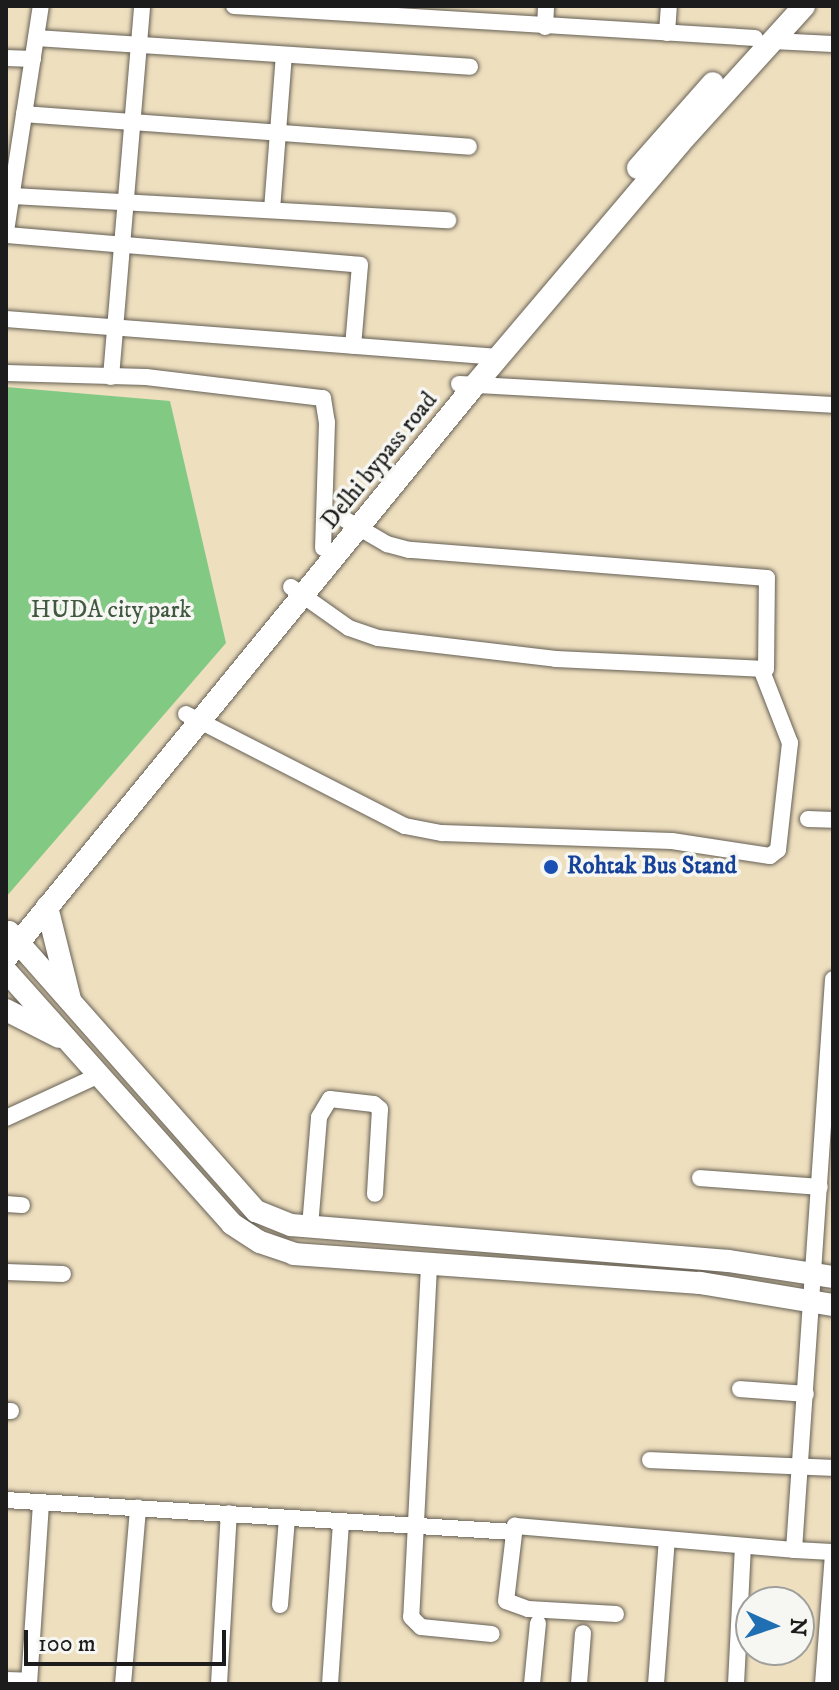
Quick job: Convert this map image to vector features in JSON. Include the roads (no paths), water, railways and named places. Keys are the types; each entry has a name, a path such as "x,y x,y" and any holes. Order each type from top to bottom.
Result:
{"main road":[{"name":"Delhi bypass road","path":"10,942 490,357 764,39 784,6"},
{"name":"Delhi bypass road","path":"764,39 804,6"},
{"name":"Delhi bypass road","path":"296,592 323,548 352,525"},
{"name":"Delhi bypass road","path":"10,942 47,907 193,717"},
{"path":"47,907 72,1005"},
{"path":"10,942 72,1005 256,1211 310,1227 729,1261 823,1276"},
{"path":"6,971 232,1224 260,1242 294,1254 700,1283 823,1303"},
{"path":"6,1010 70,1043"}],"street":[{"path":"41,6 24,114 11,164 12,196 6,233 360,265 353,346"},
{"path":"111,377 142,6"},
{"path":"234,6 833,44"},
{"path":"545,27 546,6"},
{"path":"667,33 669,6"},
{"path":"36,38 470,67"},
{"path":"272,210 284,55"},
{"path":"6,58 33,59"},
{"path":"24,114 469,147"},
{"path":"12,196 448,220"},
{"path":"6,319 490,357"},
{"path":"6,373 111,377 323,398 327,422 323,548"},
{"path":"467,385 833,405"},
{"path":"352,525 409,550 767,578 769,661 762,671"},
{"path":"296,592 349,628 378,638 556,659 762,671"},
{"path":"193,717 405,826 442,833 672,841 770,856 778,850 790,743 762,671"},
{"path":"808,819 833,820"},
{"path":"794,1550 806,1394 823,1303 820,1187 829,1093 833,979"},
{"path":"6,1118 99,1075"},
{"path":"310,1227 319,1117 330,1099 374,1104 380,1109 375,1194"},
{"path":"700,1178 820,1187"},
{"path":"429,1266 413,1622 492,1634"},
{"path":"6,1272 63,1274"},
{"path":"740,1389 806,1394"},
{"path":"650,1460 833,1468"},
{"path":"6,1500 513,1532"},
{"path":"6,1680 29,1682 41,1503"},
{"path":"123,1684 138,1508"},
{"path":"219,1684 229,1513"},
{"path":"280,1605 287,1518"},
{"path":"330,1684 341,1523"},
{"path":"616,1614 528,1609 506,1601 513,1532 521,1523 667,1539 833,1552 823,1684"},
{"path":"656,1684 667,1539"},
{"path":"736,1684 743,1546"},
{"path":"532,1684 538,1623"},
{"path":"579,1684 583,1633"}],"place":[{"name":"Rohtak Bus Stand","path":"551,867"}],"park label":[{"name":"HUDA city park","path":"111,611"}]}
